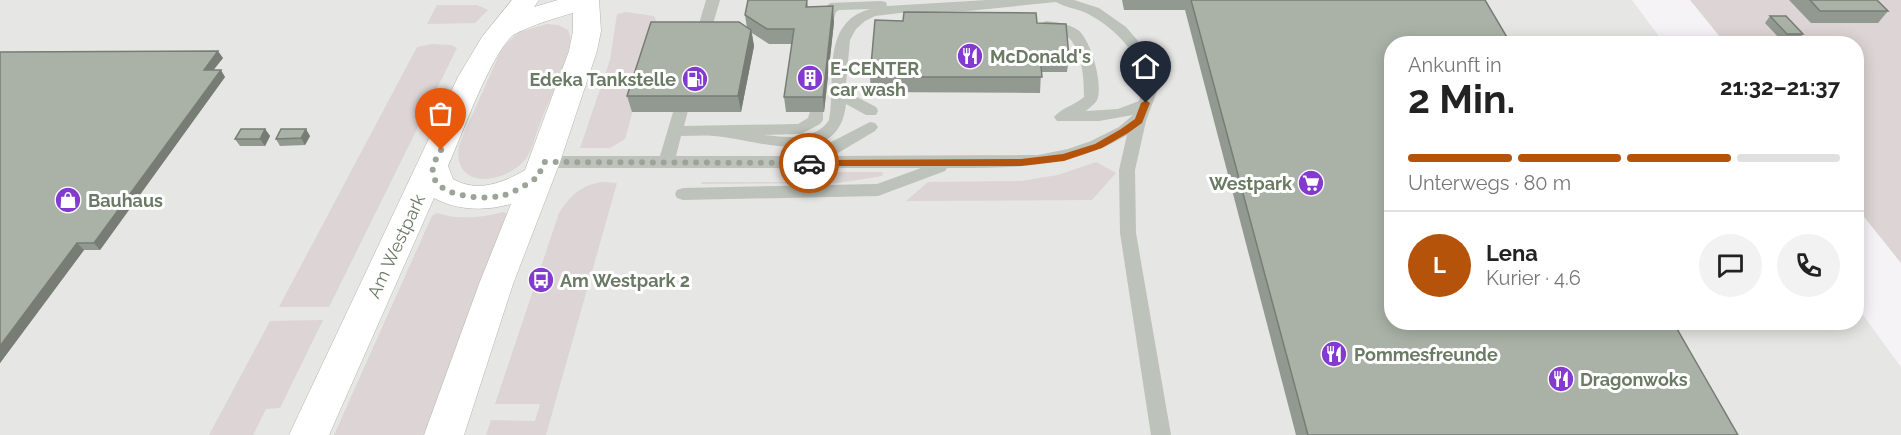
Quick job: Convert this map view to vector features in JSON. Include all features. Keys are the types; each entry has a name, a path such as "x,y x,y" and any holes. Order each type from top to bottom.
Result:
{"main road":[{"path":"515,13 563,17 580,23 590,8"},
{"path":"444,435 496,284 541,170 583,51 590,8"},
{"name":"Am Westpark","path":"309,435 473,77 515,13"},
{"path":"433,168 435,180 442,188 456,194 470,196 502,195 541,170"}],"lane":[{"path":"697,54 713,0"},
{"path":"827,22 829,11 835,6 845,4 982,4 1050,0"},
{"path":"1061,0 1094,11 1121,30 1143,55 1150,91 1138,121 1127,170 1128,233 1161,435"},
{"path":"874,163 850,153 843,144 837,118 842,42 847,29 873,12 949,9 982,4"},
{"path":"842,42 861,28 895,24"},
{"path":"1026,24 1050,25 1068,30 1077,36 1085,50 1091,98 1080,109 1062,117 1114,115 1131,112 1146,103"},
{"path":"666,163 691,76"},
{"path":"794,163 811,160 843,144 870,119 850,100 838,81"},
{"path":"675,130 801,129 815,120 816,112"},
{"path":"717,131 762,142 801,142 811,140 830,129 837,118"},
{"path":"541,170 666,163 1021,162 1064,157 1099,146 1138,121"},
{"path":"683,194 878,190 929,170 965,162"}],"shaded area":[{"path":"0,0 1632,0 1659,36 1384,36 1384,330 1864,330 1864,317 1901,367 1901,435 0,435"},
{"path":"1690,0 1901,0 1901,263 1864,217 1864,36 1719,36"},
{"path":"437,5 477,5 488,10 475,23 427,24"},
{"path":"626,12 654,16 657,23 625,139 610,148 580,148 610,60 617,14"},
{"path":"547,24 558,25 568,30 570,43 563,68 530,152 516,168 504,175 481,179 471,176 463,170 459,160 459,145 502,48 519,32"},
{"path":"432,44 451,45 457,48 329,307 279,307 417,47"},
{"path":"1096,162 1116,173 1092,200 906,201 928,182 1021,181 1058,175"},
{"path":"835,172 883,172 882,176 839,183 701,184 702,182 792,182"},
{"path":"602,182 617,183 546,435 486,435 491,420 535,421 540,404 495,404 559,213 577,192"},
{"path":"503,212 509,214 426,435 334,435 432,216 437,213 454,217 470,217"},
{"path":"323,320 280,408 266,409 253,435 209,435 270,321"}],"building":[{"name":"E-CENTER car wash","path":"748,0 807,0 806,7 833,6 823,97 784,97 794,29 767,29 745,15"},
{"name":"Westpark","path":"1191,0 1485,0 1506,36 1384,36 1384,330 1678,330 1738,435 1308,435"},
{"path":"1810,0 1877,0 1888,11 1820,11"},
{"name":"McDonald's","path":"904,12 1036,13 1037,23 1066,24 1069,57 1040,56 1042,77 870,77 875,20 903,21"},
{"path":"1770,16 1786,16 1803,34 1787,34"},
{"name":"Edeka Tankstelle","path":"651,22 739,22 751,30 738,96 627,96"},
{"name":"Bauhaus","path":"218,51 204,70 221,70 94,243 77,243 0,346 0,52"},
{"path":"241,129 265,129 260,139 235,139"},
{"path":"281,129 306,129 301,138 276,139"}],"way so far":[{"path":"441,150 433,168 435,180 442,188 456,194 486,197 502,195 538,177 544,162 809,163"}],"place":[{"name":"McDonald's","path":"970,56"},
{"name":"E-CENTER car wash","path":"810,78"},
{"name":"Edeka Tankstelle","path":"695,79"},
{"name":"Westpark","path":"1311,183"},
{"name":"Bauhaus","path":"68,200"},
{"name":"Am Westpark 2","path":"541,280"},
{"name":"Pommesfreunde","path":"1334,354"},
{"name":"Dragonwoks","path":"1561,379"}],"route":[{"path":"809,163 1043,161 1099,146 1138,121 1146,103"}]}
